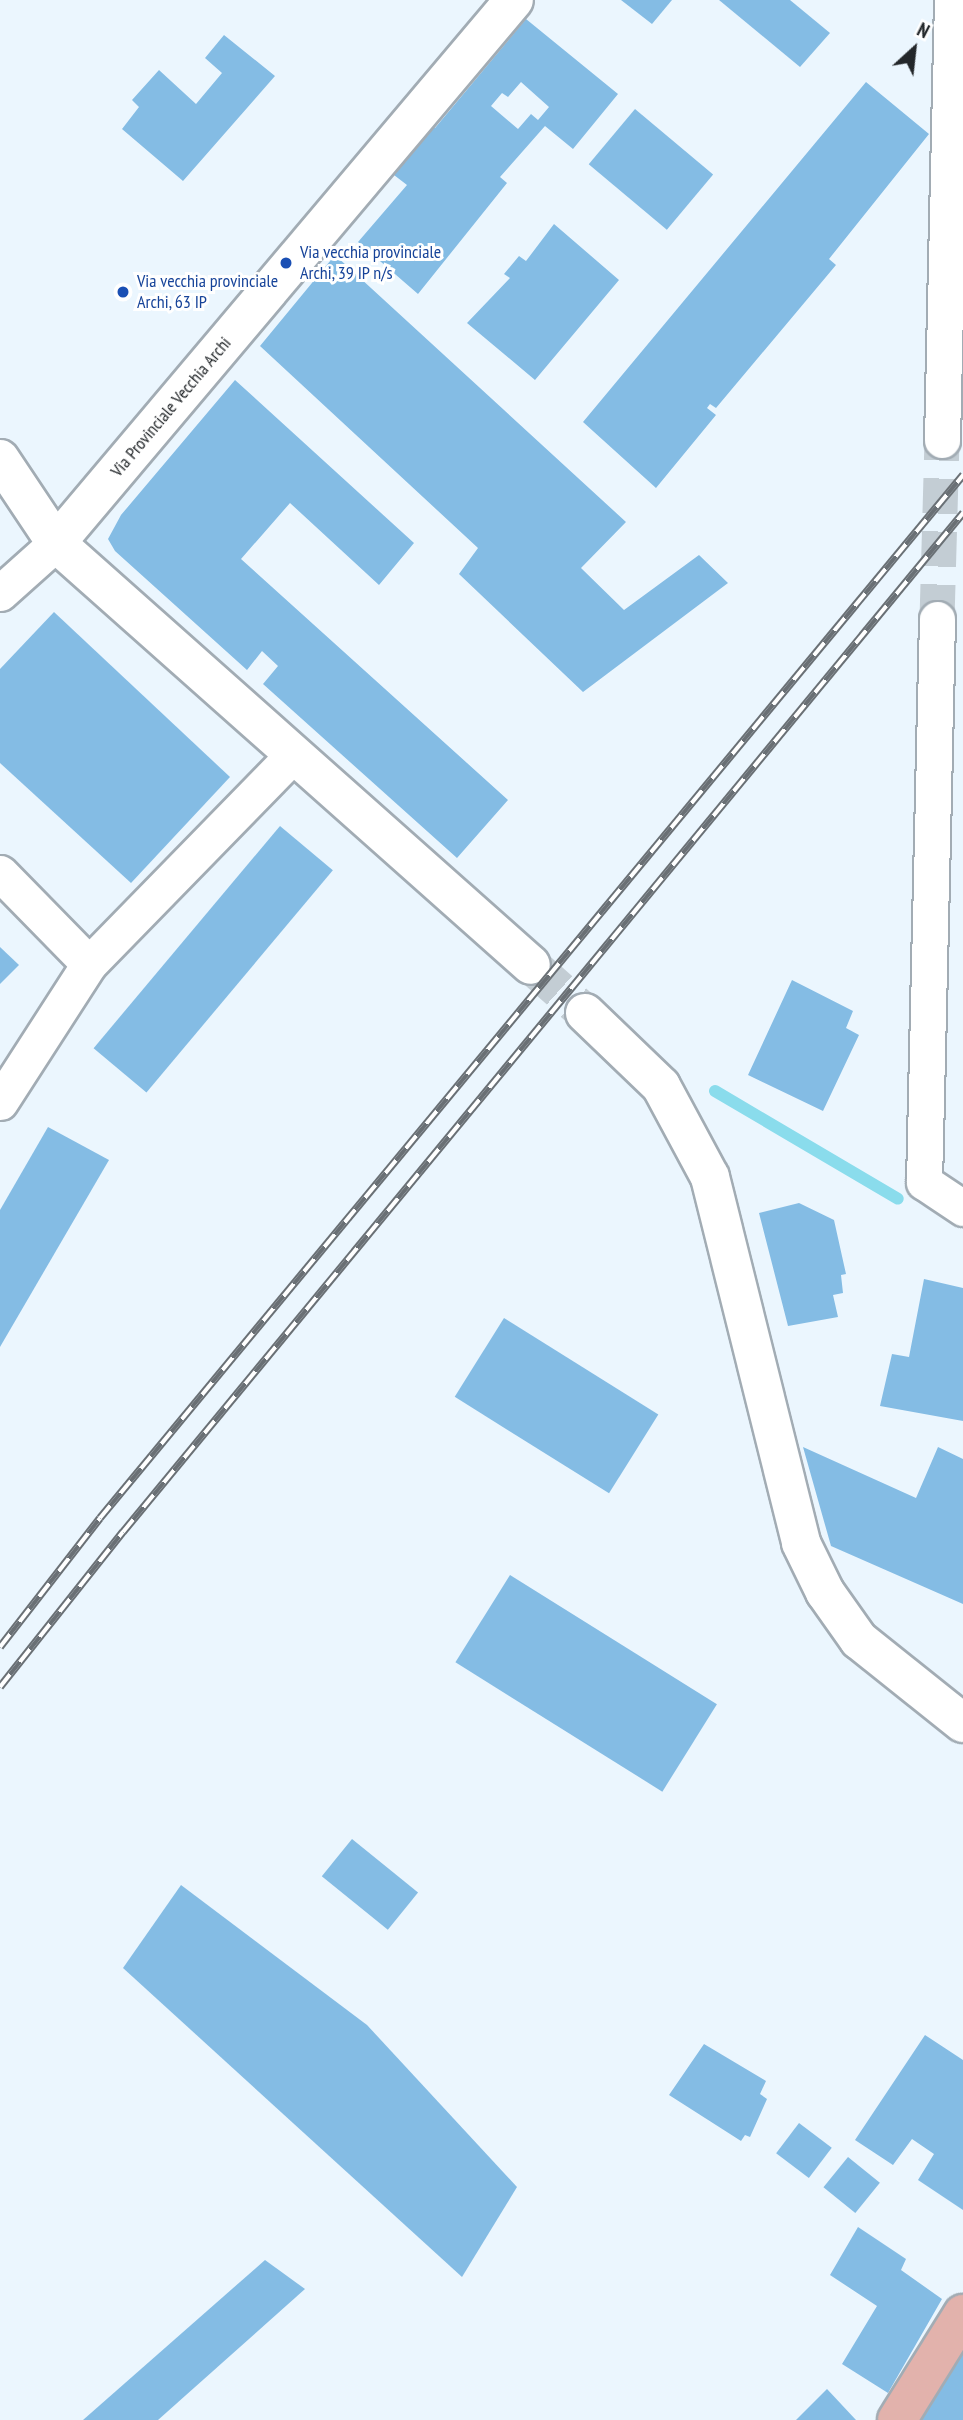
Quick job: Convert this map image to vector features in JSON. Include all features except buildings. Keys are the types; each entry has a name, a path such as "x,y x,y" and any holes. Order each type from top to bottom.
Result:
{"main road":[{"path":"897,2420 963,2314"}],"street":[{"name":"Via Provinciale Vecchia Archi","path":"56,543 514,0"},
{"path":"942,440 952,0"},
{"path":"0,459 56,543 531,965"},
{"path":"0,593 56,543"},
{"path":"937,619 924,1182 963,1208"},
{"path":"0,1102 89,964 293,754"},
{"path":"0,873 89,964"},
{"path":"585,1013 661,1086 710,1177 801,1543 825,1592 859,1640 963,1723"}],"waterway":[{"path":"715,1091 898,1199"}],"tunnel":[{"path":"937,619 942,440"},
{"path":"531,965 585,1013"}],"railway":[{"path":"0,1647 100,1518 963,475"},
{"path":"0,1687 123,1532 963,513"}],"place":[{"name":"Via vecchia provinciale Archi, 39 IP n/s","path":"286,263"},
{"name":"Via vecchia provinciale Archi, 63 IP","path":"123,292"}]}
